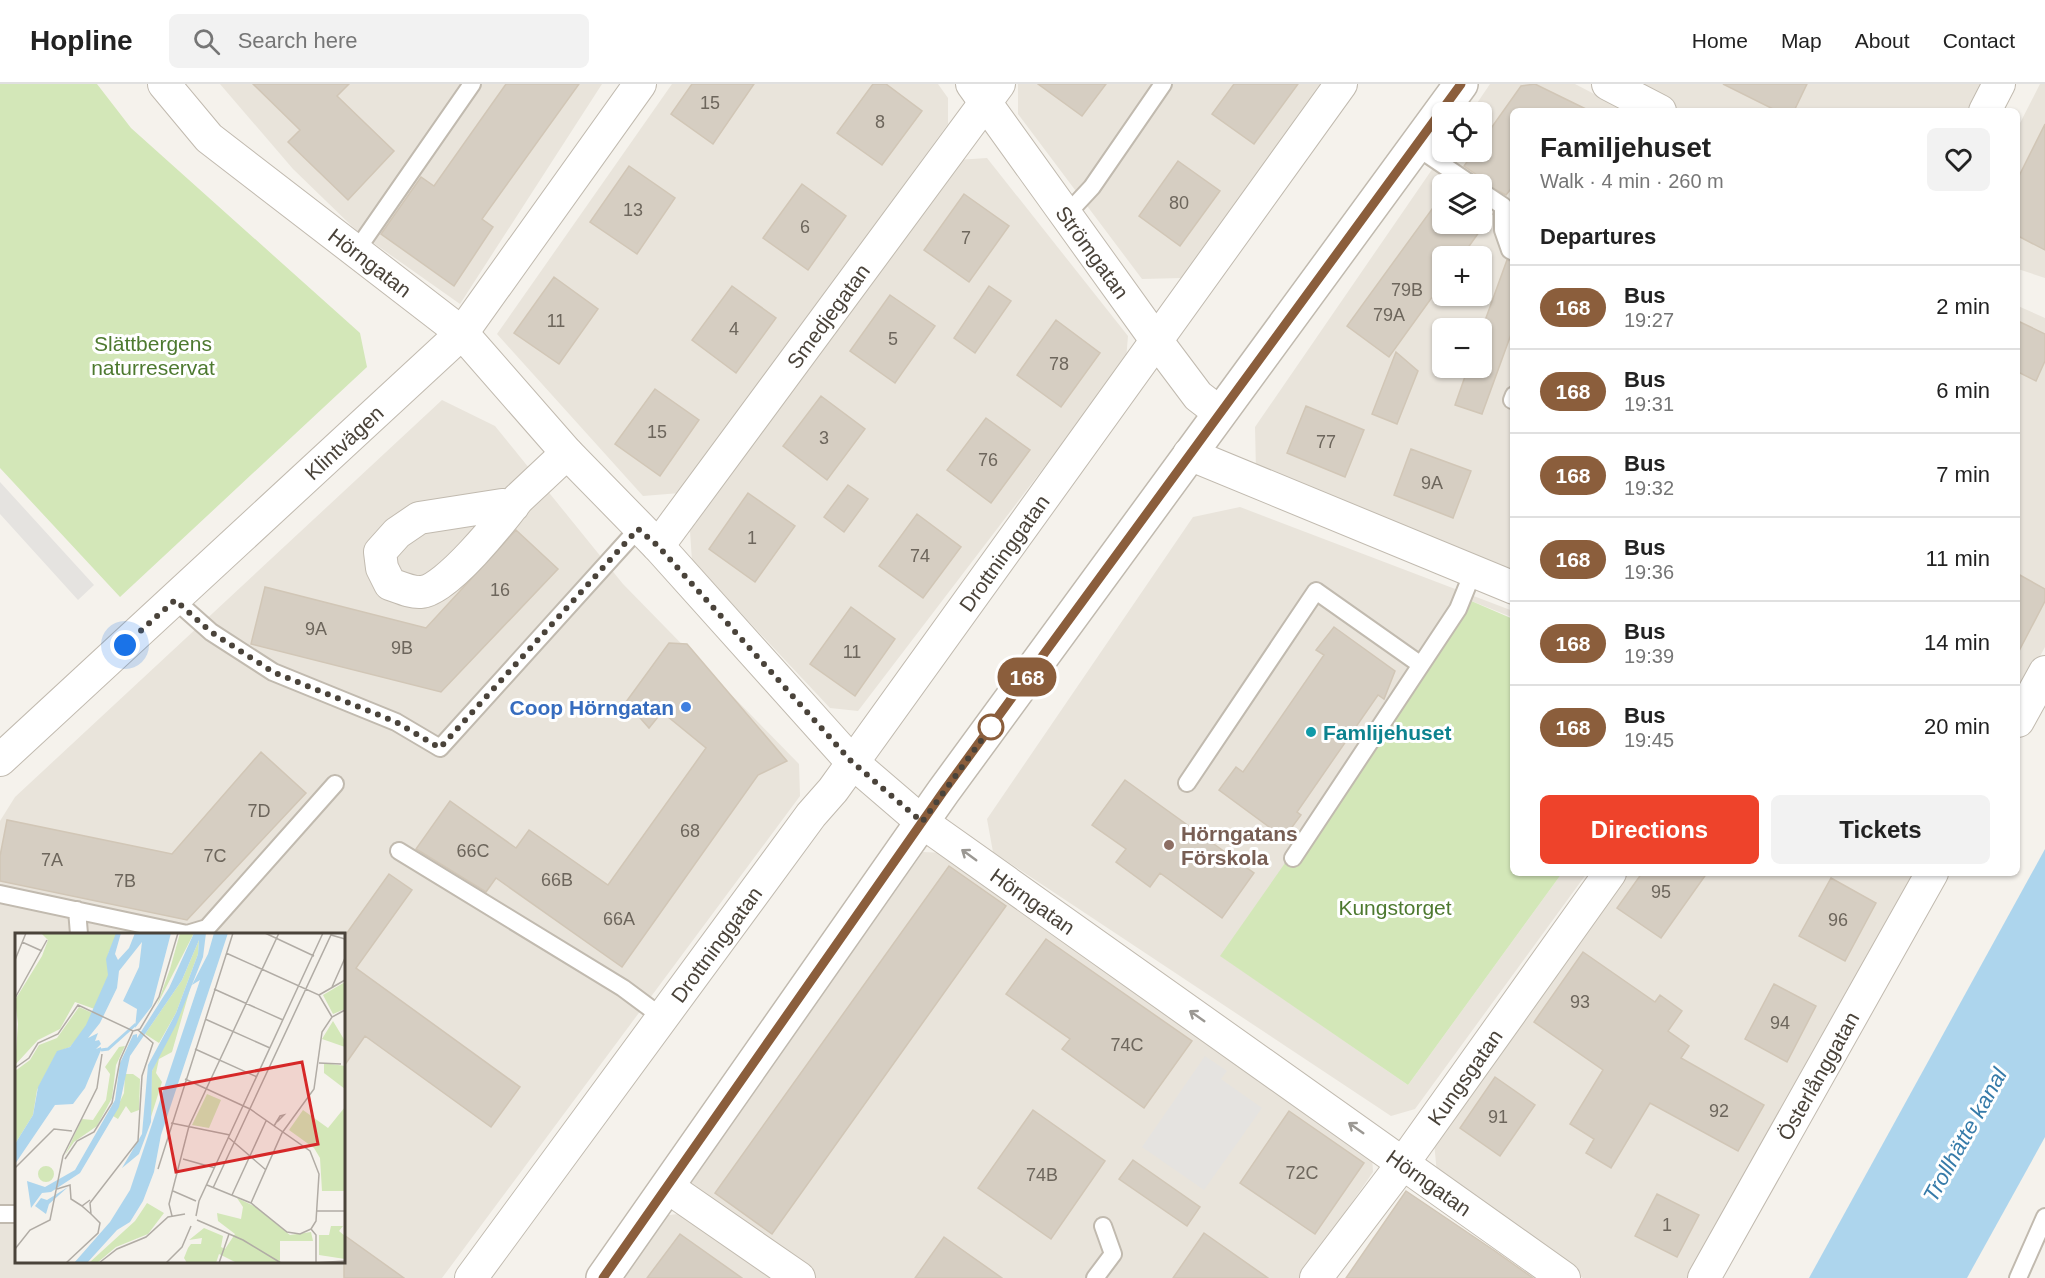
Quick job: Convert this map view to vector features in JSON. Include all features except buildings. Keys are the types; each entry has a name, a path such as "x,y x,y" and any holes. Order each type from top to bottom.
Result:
{"street":[{"name":"Hörngatan","path":"164,84 209,138 462,333 567,453 648,537 851,761 922,822 1404,1162 1564,1278"},
{"name":"Klintvägen","path":"0,760 462,333 640,84"},
{"name":"Drottninggatan","path":"471,1278 851,761 1341,84"},
{"path":"603,1278 669,1188 922,822 1461,84"},
{"path":"1608,84 1651,108"},
{"path":"1987,108 1999,84"},
{"name":"Strömgatan","path":"986,90 1066,214 1156,340 1198,396 1220,412"},
{"name":"Smedjegatan","path":"648,537 986,90"},
{"path":"513,506 567,453"},
{"path":"1190,454 1510,586"},
{"path":"2020,717 2045,672"},
{"name":"Kungsgatan","path":"1316,1278 1404,1162 1608,876"},
{"name":"Österlånggatan","path":"1704,1278 1930,876"},
{"path":"669,1188 799,1278"}],"lane":[{"path":"356,252 472,84"},
{"path":"1066,214 1092,187 1163,84"},
{"path":"1415,146 1456,174"},
{"path":"1492,199 1503,206 1503,230 1510,250"},
{"path":"175,600 211,632 273,672 396,722 440,748 648,537"},
{"path":"1293,858 1458,609 1473,572"},
{"path":"1187,783 1316,591 1420,665"},
{"path":"190,933 207,928 334,784"},
{"name":"Drottninggatan","path":"399,851 623,988 662,1017"},
{"path":"0,894 182,933"},
{"path":"77,910 79,933"},
{"path":"2018,1278 2045,1217"},
{"path":"1095,1278 1113,1254 1103,1226"}],"shaded area":[{"path":"220,84 602,84 460,304 358,232 293,169"},
{"path":"672,84 938,84 948,98 948,124 680,493 643,496 497,334"},
{"path":"1018,84 1322,84 1182,278 1142,279 1018,114"},
{"path":"1490,84 1575,84 1621,108 1510,108 1510,573 1256,471 1255,427 1437,162 1492,162 1492,102 1478,102"},
{"path":"1629,84 1988,84 1976,108 1673,108"},
{"path":"2040,84 2045,84 2045,278 2020,270 2020,123"},
{"path":"987,158 1128,336 1126,360 858,711 830,708 692,561 690,531 957,160"},
{"path":"2020,307 2045,318 2045,647 2020,693"},
{"path":"442,400 495,426 623,584 799,764 800,796 442,1278 0,1278 0,821 15,797"},
{"path":"0,482 94,585 78,600 0,514"},
{"path":"1240,507 1510,610 1510,616 1469,600 1221,956 1408,1085 1560,876 1585,876 1415,1109 1391,1116 993,852 987,819 1193,517"},
{"path":"923,852 946,853 1372,1154 1373,1172 1300,1278 799,1278 692,1205 690,1182"},
{"path":"1617,876 1917,876 1697,1278 1583,1278 1437,1174 1434,1142"},
{"path":"1205,1056 1227,1071 1221,1079 1262,1108 1204,1190 1142,1147"},
{"path":"678,1214 770,1278 617,1278 661,1216"}],"green space":[{"name":"Slättbergens naturreservat","path":"0,84 97,84 131,128 360,333 367,367 120,597 0,468"},
{"name":"Kungstorget","path":"1469,600 1510,618 1510,876 1560,876 1408,1085 1220,956"}],"water":[{"name":"Trollhätte kanal","path":"2045,849 2045,1137 1967,1278 1809,1278"}],"bus line":[{"name":"168","path":"603,1278 669,1188 943,792 1461,84"}],"place":[{"name":"Coop Hörngatan","path":"686,707"},
{"name":"Famlijehuset","path":"1311,732"},
{"name":"Hörngatans Förskola","path":"1169,845"}],"route":[{"path":"125,645 175,600 211,632 273,672 396,722 440,748 638,529 658,546 851,761 922,822 991,727"}]}
